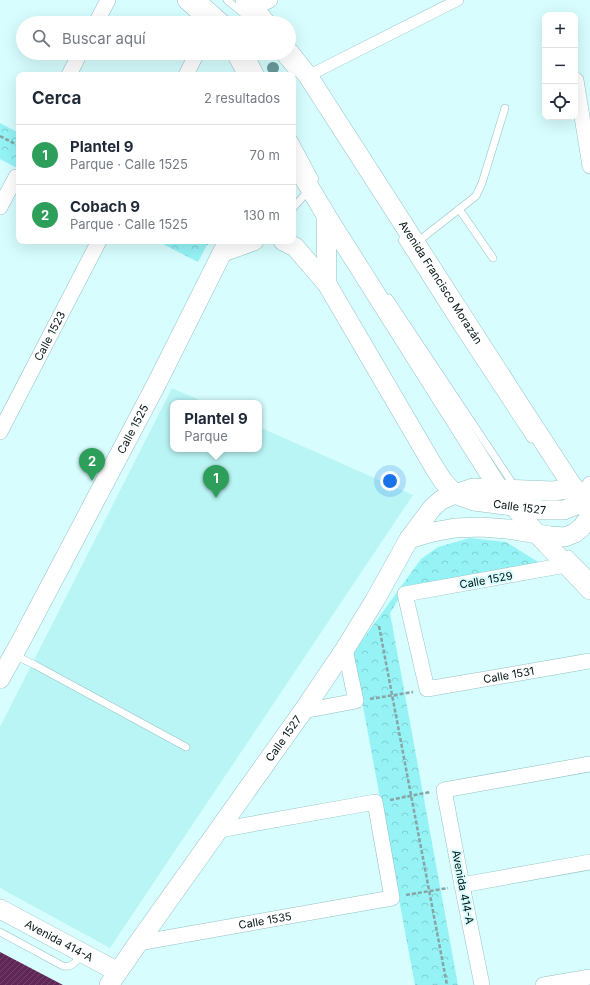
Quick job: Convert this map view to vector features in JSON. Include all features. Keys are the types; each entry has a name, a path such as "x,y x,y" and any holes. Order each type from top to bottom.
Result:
{"street":[{"path":"100,16 108,0"},
{"path":"187,0 208,16"},
{"path":"304,79 458,0"},
{"path":"70,72 76,60"},
{"path":"188,72 194,60"},
{"path":"240,60 246,72"},
{"name":"Avenida Francisco Morazán","path":"293,60 304,79 416,243 530,421 581,504"},
{"path":"577,84 590,166"},
{"path":"296,164 314,187 326,215 470,443 519,501 590,590"},
{"path":"0,207 16,180"},
{"path":"326,215 327,284"},
{"name":"Calle 1523","path":"0,432 96,244"},
{"path":"225,246 237,244"},
{"path":"289,244 295,247 327,284 443,481 455,494"},
{"name":"Calle 1525","path":"0,679 157,383 225,246"},
{"name":"Calle 1527","path":"113,978 303,711 345,649 409,539 432,508 441,500 473,488 519,501 542,510 564,510 581,504"},
{"path":"409,539 440,530 481,527 507,529 553,543 575,533 582,527 581,504"},
{"name":"Calle 1529","path":"427,689 405,594 553,543"},
{"path":"303,711 356,701 345,649"},
{"name":"Calle 1531","path":"427,689 590,661"},
{"path":"444,790 590,764"},
{"name":"Avenida 414-A","path":"444,790 482,985"},
{"path":"219,830 375,802 392,898"},
{"path":"462,885 590,862"},
{"name":"Calle 1535","path":"138,943 392,898"},
{"name":"Avenida 414-A","path":"0,909 83,953 113,978"},
{"path":"543,985 590,977"}],"lane":[{"path":"204,0 213,16"},
{"path":"227,0 244,14 255,8"},
{"path":"254,60 260,72"},
{"path":"284,60 304,79"},
{"path":"416,243 476,196 482,183 505,108"},
{"path":"296,145 314,187 296,204"},
{"path":"460,210 493,258"},
{"path":"398,234 521,425 535,444"},
{"path":"385,292 519,501"},
{"path":"553,470 581,504"},
{"path":"553,543 590,576"},
{"path":"14,655 186,747"},
{"path":"0,932 63,966 68,967 73,965 83,953"}],"path":[{"path":"0,136 16,144"},
{"path":"374,600 447,985"},
{"path":"356,701 427,689"},
{"path":"375,802 444,790"},
{"path":"392,898 462,885"}],"shaded area":[{"path":"172,388 199,400 170,400 170,452 262,452 262,428 413,495 110,948 0,888 0,727"}],"green space":[{"path":"0,123 16,131 16,167 0,159"},
{"path":"163,244 207,244 198,262"},
{"path":"470,538 506,542 543,565 404,590 390,613 458,985 415,985 353,653 421,559 438,547"}],"building":[{"path":"0,952 63,985 0,985"}],"place":[{"name":"Cobach 9","path":"92,481"},
{"name":"Plantel 9","path":"216,498"}]}
